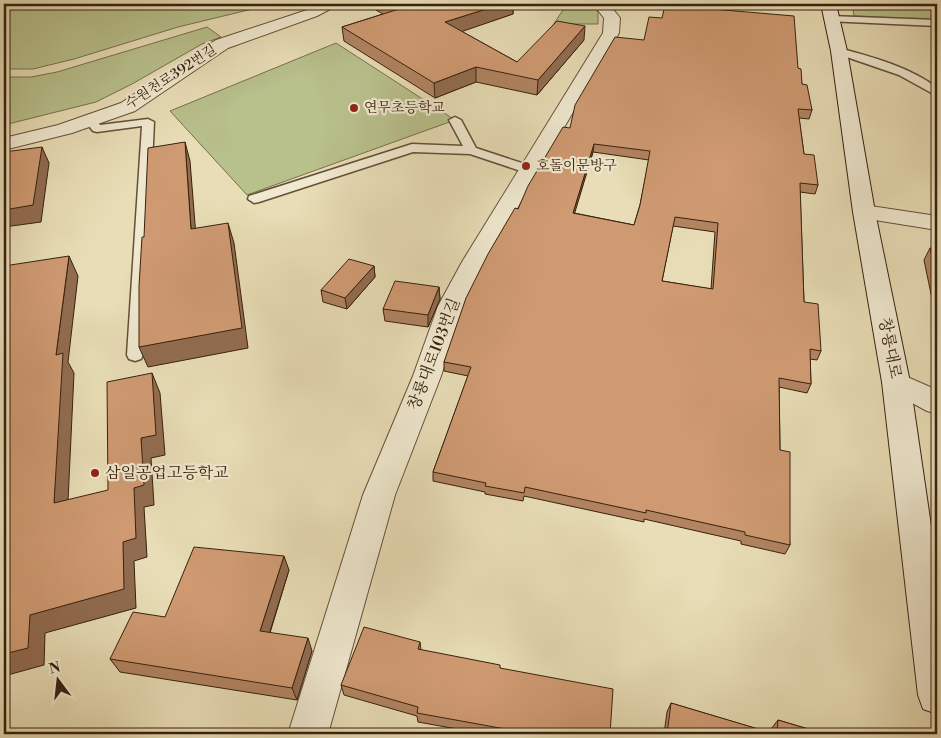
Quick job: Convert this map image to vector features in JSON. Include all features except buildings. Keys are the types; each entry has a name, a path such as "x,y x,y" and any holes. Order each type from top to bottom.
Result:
{"street":[{"name":"수원천로392번길","path":"4,144 91,121 128,107 222,44 312,13 329,4"},
{"name":"창룡대로103번길","path":"308,734 379,495 428,376 451,306 474,262 611,33 612,18 601,4"},
{"name":"창룡대로","path":"829,11 839,51 864,212 896,382 937,695"},
{"path":"864,212 937,223"},
{"path":"896,382 937,403"}],"lane":[{"path":"829,11 937,23"},
{"path":"839,51 891,68 931,88 937,93"},
{"path":"455,120 471,150"},
{"path":"91,121 98,129 148,122 135,355"},
{"path":"254,198 412,148 471,150 530,170"}],"green space":[{"path":"4,4 273,4 178,27 74,59 33,69 4,69"},
{"path":"560,4 591,4 598,12 598,24 573,24 551,28 563,10"},
{"path":"852,4 937,4 937,20 854,16"},
{"path":"207,27 221,37 202,44 96,102 4,125 4,77 31,77 57,72"},
{"path":"336,43 455,120 247,195 170,111"}],"place":[{"name":"연무초등학교","path":"354,108"},
{"name":"호돌이문방구","path":"526,166"},
{"name":"삼일공업고등학교","path":"95,473"}]}
